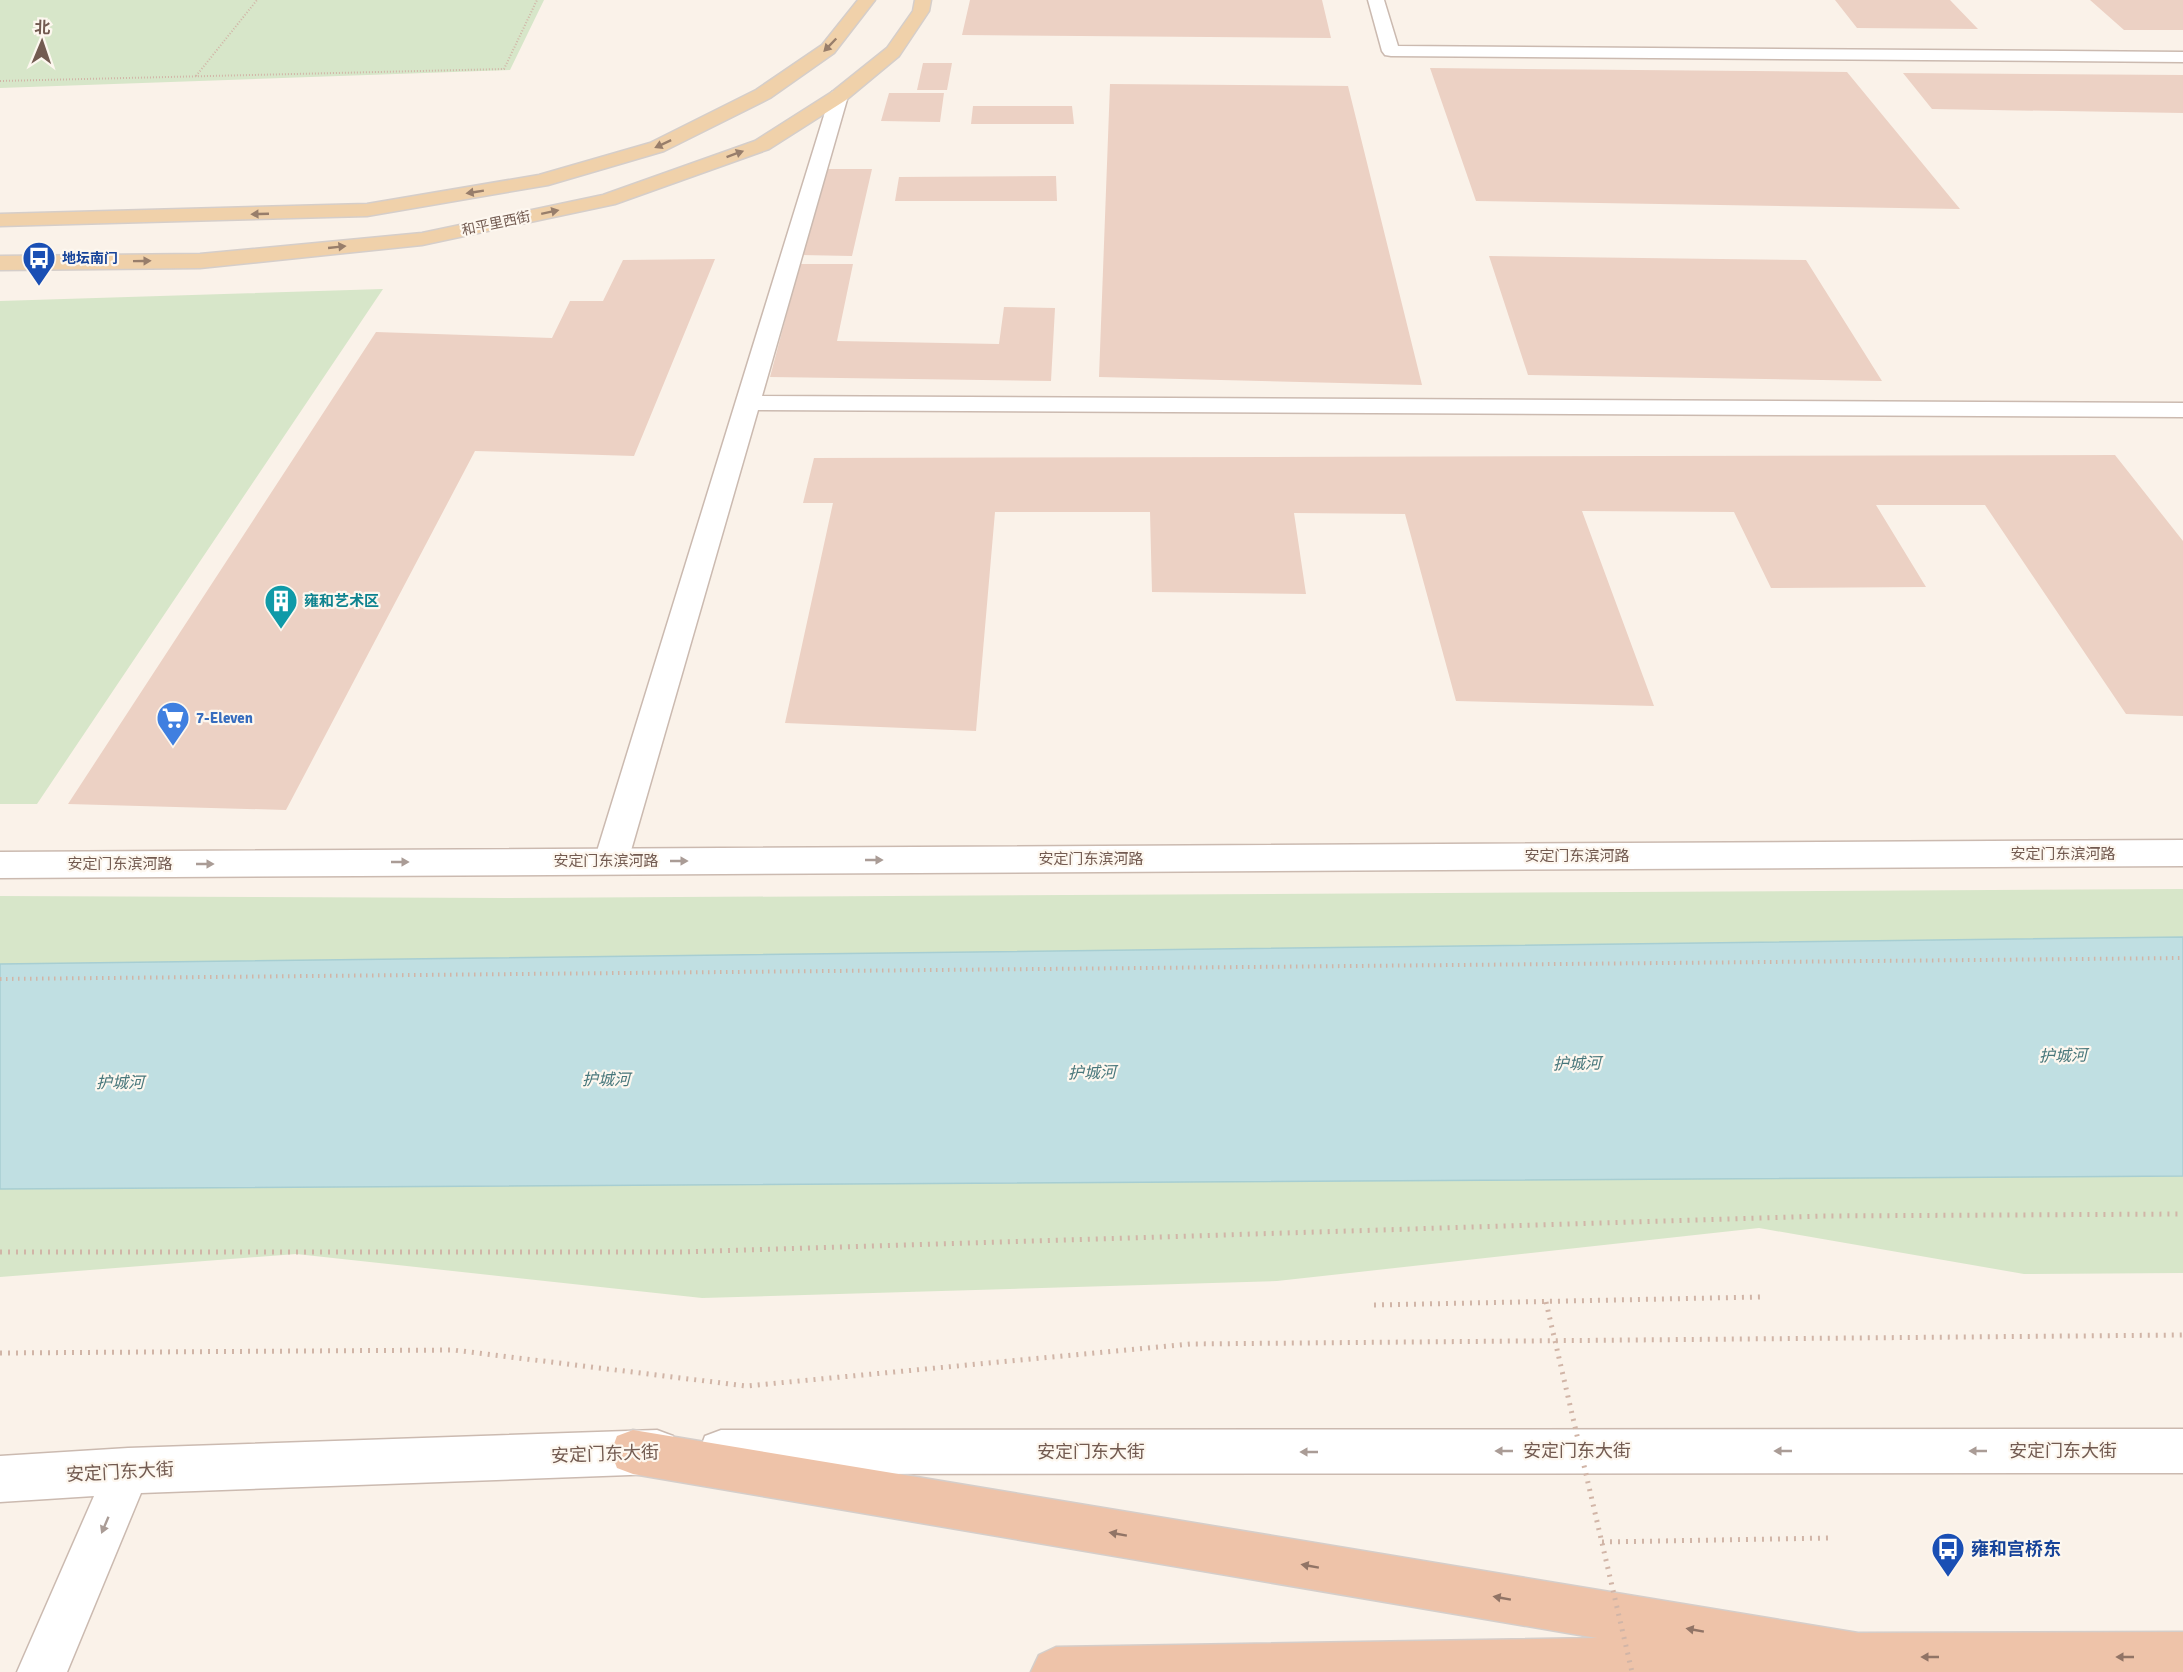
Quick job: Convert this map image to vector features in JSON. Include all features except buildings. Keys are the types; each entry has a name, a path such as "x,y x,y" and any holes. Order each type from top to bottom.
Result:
{"highway":[{"path":"633,1452 1856,1657"},
{"path":"1056,1672 1856,1657 2183,1656"}],"main road":[{"path":"0,220 367,210 542,181 657,147 763,94 828,49 867,0"},
{"name":"和平里西街","path":"0,263 200,261 422,239 608,200 762,145 839,96 893,52 921,11 923,0"}],"street":[{"path":"1376,0 1391,51 2183,57"},
{"path":"611,861 839,96"},
{"path":"747,403 2183,410"},
{"name":"安定门东滨河路","path":"0,865 2183,854"},
{"name":"安定门东大街","path":"0,1479 128,1471 633,1452 2183,1450"},
{"path":"42,1672 128,1471"}],"path":[{"path":"196,76 257,0"},
{"path":"0,81 504,69 537,0"},
{"path":"0,979 2183,958"},
{"path":"0,1252 684,1252 1823,1216 2183,1214"},
{"path":"1374,1305 1760,1297"},
{"path":"1545,1302 1632,1672"},
{"path":"0,1353 453,1350 746,1386 1190,1344 2183,1335"},
{"path":"1602,1542 1831,1538"}],"green space":[{"path":"0,0 544,0 510,70 0,88"},
{"path":"383,289 37,804 0,804 0,301"},
{"path":"2183,889 2183,1273 2024,1274 1759,1228 1277,1281 702,1298 296,1254 0,1277 0,896 506,898"}],"water":[{"name":"护城河","path":"2183,937 2183,1176 0,1189 0,964"}],"place":[{"name":"地坛南门","path":"39,287"},
{"name":"雍和艺术区","path":"281,630"},
{"name":"7-Eleven","path":"173,747"},
{"name":"雍和宫桥东","path":"1948,1578"}]}
